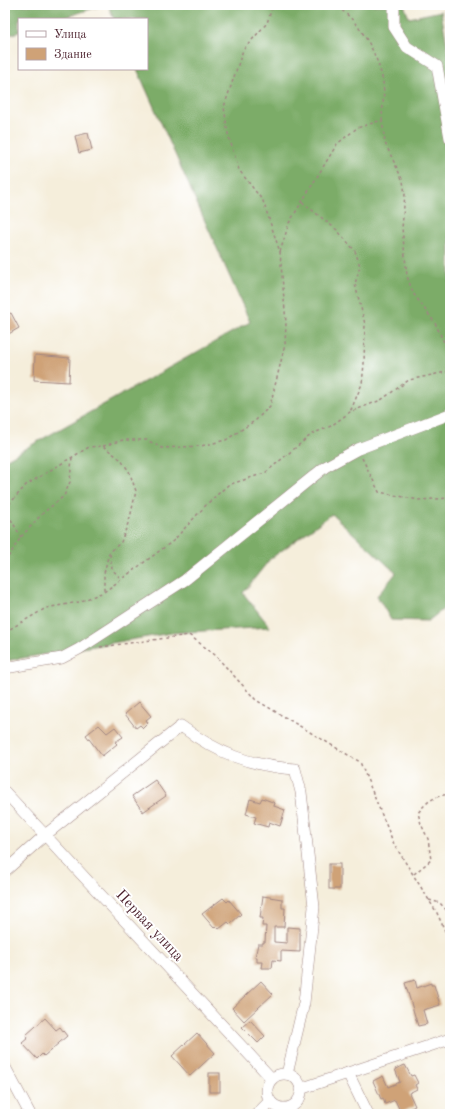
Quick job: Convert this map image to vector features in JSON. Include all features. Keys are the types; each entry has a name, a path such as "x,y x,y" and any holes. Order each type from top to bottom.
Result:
{"street":[{"path":"394,5 394,27 407,47 437,66 450,138"},
{"path":"5,668 62,658 79,649 185,580 326,467 358,449 450,414"},
{"path":"5,871 44,836 181,726 203,742 233,756 269,767 295,769 301,792 314,907 304,1003 286,1074"},
{"name":"Первая улица","path":"5,792 44,836 272,1079"},
{"path":"300,1089 450,1039"},
{"path":"5,1066 30,1114"},
{"path":"348,1073 368,1114"},
{"path":"286,1074 294,1078 300,1089 298,1100 288,1107 276,1106 270,1101 267,1090 272,1079 286,1074"},
{"path":"256,1114 270,1101"}],"path":[{"path":"21,537 5,509 26,485 89,447 103,446 123,440 147,440 162,448 201,446 226,440 256,420 270,406 285,345 286,323 280,252 263,201 239,170 228,134 224,107 243,50 267,23 273,5"},
{"path":"334,5 345,11 365,38 375,57 383,84 382,120 385,143 403,180 405,194 402,228 406,276 414,293 435,323 450,355"},
{"path":"280,252 288,222 302,202 337,144 357,128 382,120"},
{"path":"302,202 337,230 355,250 360,266 355,284 364,324 364,364 362,384 350,412"},
{"path":"5,632 46,608 79,602 104,592 173,541 207,504 228,485 265,473 312,434 331,426 350,412 381,400 409,380 450,371"},
{"path":"103,446 120,459 129,471 136,491 130,518 121,542 109,553 104,573 104,592"},
{"path":"358,449 379,492 419,500 450,498"},
{"path":"5,562 21,537 43,513 64,496 70,482 72,456"},
{"path":"109,553 112,569 121,579"},
{"path":"95,647 189,635 215,655 256,700 360,762 394,844 429,900 450,942"},
{"path":"414,874 431,860 428,839 418,813 427,801 439,795 450,794"},
{"path":"429,900 440,903 450,914"}],"green space":[{"path":"5,5 104,5 62,18 18,18 18,32 5,36"},
{"path":"108,5 404,5 409,18 441,11 450,62 450,604 428,621 391,620 377,596 396,573 332,514 270,559 243,593 270,627 171,633 5,661 5,460 250,322 137,70 148,70 148,18 114,18"}],"building":[{"path":"88,133 92,150 79,153 75,136"},
{"path":"11,313 19,328 5,336 5,316"},
{"path":"35,355 70,358 69,382 34,380"},
{"path":"139,702 151,716 146,720 148,723 143,728 140,725 136,728 125,714"},
{"path":"99,725 107,733 115,727 123,737 115,742 117,744 102,756 86,735"},
{"path":"155,780 166,796 143,812 132,796"},
{"path":"262,798 275,803 274,806 285,810 280,826 269,822 268,827 254,823 256,817 246,814 250,799 260,802"},
{"path":"329,864 340,864 340,889 329,889"},
{"path":"263,896 282,899 282,908 285,908 284,927 274,927 274,942 287,943 287,927 300,928 300,952 281,951 281,961 273,960 272,968 262,968 263,962 257,962 257,957 255,957 258,944 263,944 263,942 265,942 266,926 262,926 263,918 260,918"},
{"path":"223,898 227,902 229,900 241,914 230,924 228,922 219,929 216,926 214,928 202,914"},
{"path":"415,980 417,988 431,983 431,985 434,985 440,1005 423,1010 427,1024 418,1026 405,983"},
{"path":"261,981 273,994 244,1021 232,1008"},
{"path":"45,1018 56,1030 60,1027 67,1036 44,1056 42,1054 37,1059 22,1043 28,1038 26,1035"},
{"path":"250,1020 265,1036 258,1043 242,1027"},
{"path":"197,1033 215,1053 190,1076 172,1056"},
{"path":"405,1065 411,1076 414,1075 418,1083 415,1085 417,1089 409,1093 415,1106 401,1113 395,1100 385,1104 383,1098 381,1099 373,1081 383,1076 388,1087 400,1082 395,1069"},
{"path":"209,1073 220,1073 220,1092 209,1092"}]}
